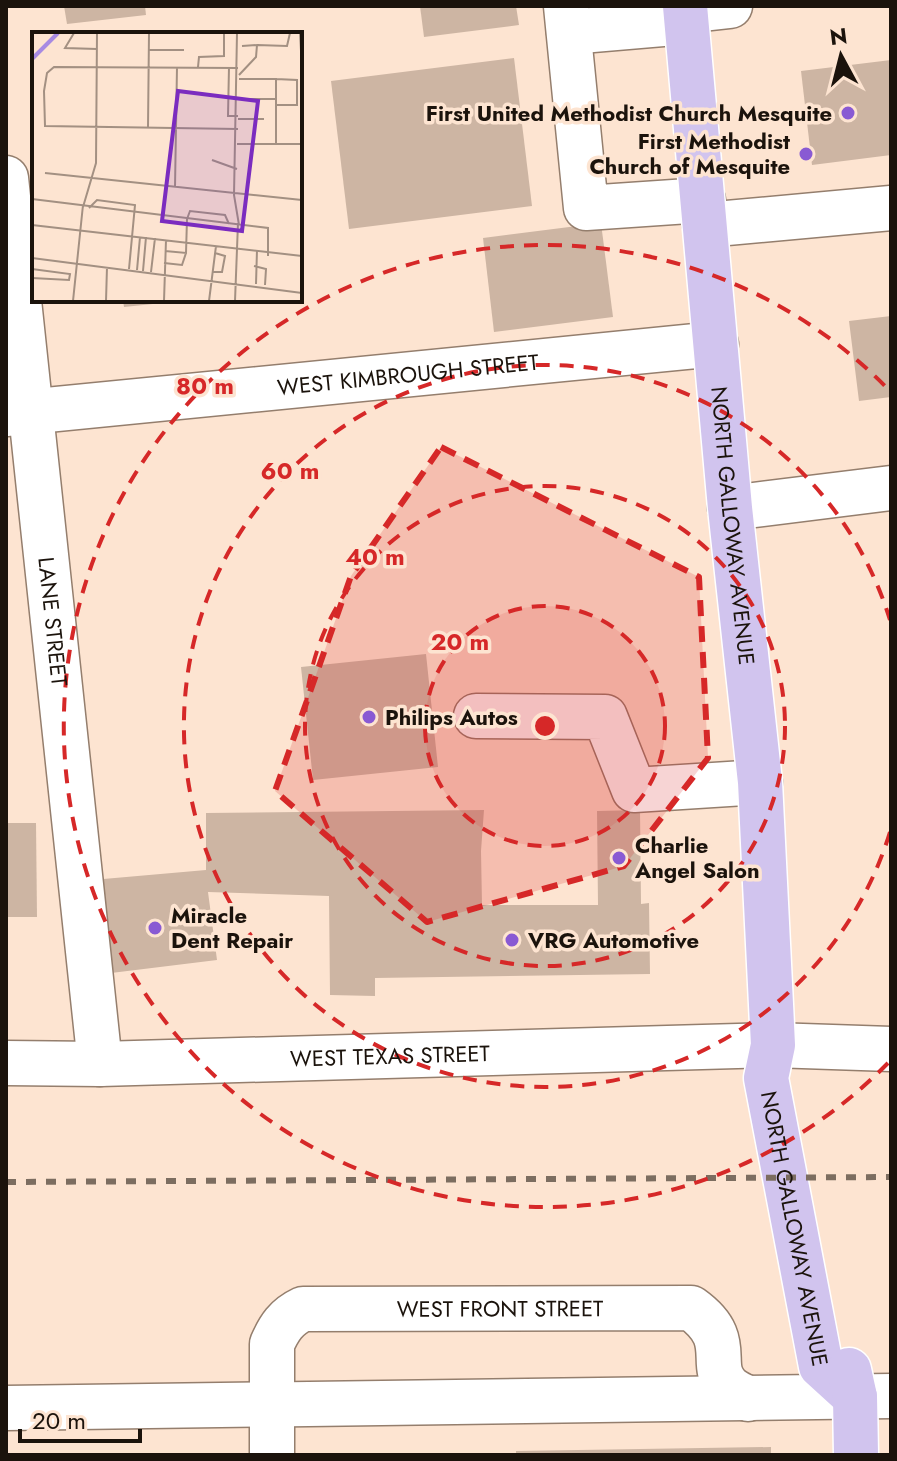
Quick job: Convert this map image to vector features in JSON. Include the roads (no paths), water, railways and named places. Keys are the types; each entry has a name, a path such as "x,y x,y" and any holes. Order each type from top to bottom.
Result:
{"main road":[{"name":"NORTH GALLOWAY AVENUE","path":"685,13 730,508 760,782 773,1045 792,1072 873,1397 856,1455"}],"street":[{"path":"730,6 685,13 568,19 586,208 704,212 891,208"},
{"name":"LANE STREET","path":"6,178 19,413 100,1064"},
{"name":"WEST KIMBROUGH STREET","path":"19,413 716,344"},
{"path":"730,508 891,488"},
{"path":"476,716 605,717 634,790 760,782"},
{"name":"WEST TEXAS STREET","path":"6,1063 100,1064 773,1045 891,1049"},
{"name":"WEST FRONT STREET","path":"281,1405 272,1344 279,1328 291,1315 303,1309 691,1308 713,1327 719,1342 721,1377 728,1386 748,1399"},
{"path":"6,1408 873,1397"},
{"path":"272,1455 281,1405"},
{"path":"281,1405 293,1455"}],"railway":[{"path":"6,1182 891,1177"}],"place":[{"name":"First United Methodist Church Mesquite","path":"848,113"},
{"name":"First Methodist Church of Mesquite","path":"806,154"},
{"name":"Philips Autos","path":"369,717"},
{"name":"Charlie Angel Salon","path":"619,858"},
{"name":"Miracle Dent Repair","path":"155,928"},
{"name":"VRG Automotive","path":"512,940"}]}
